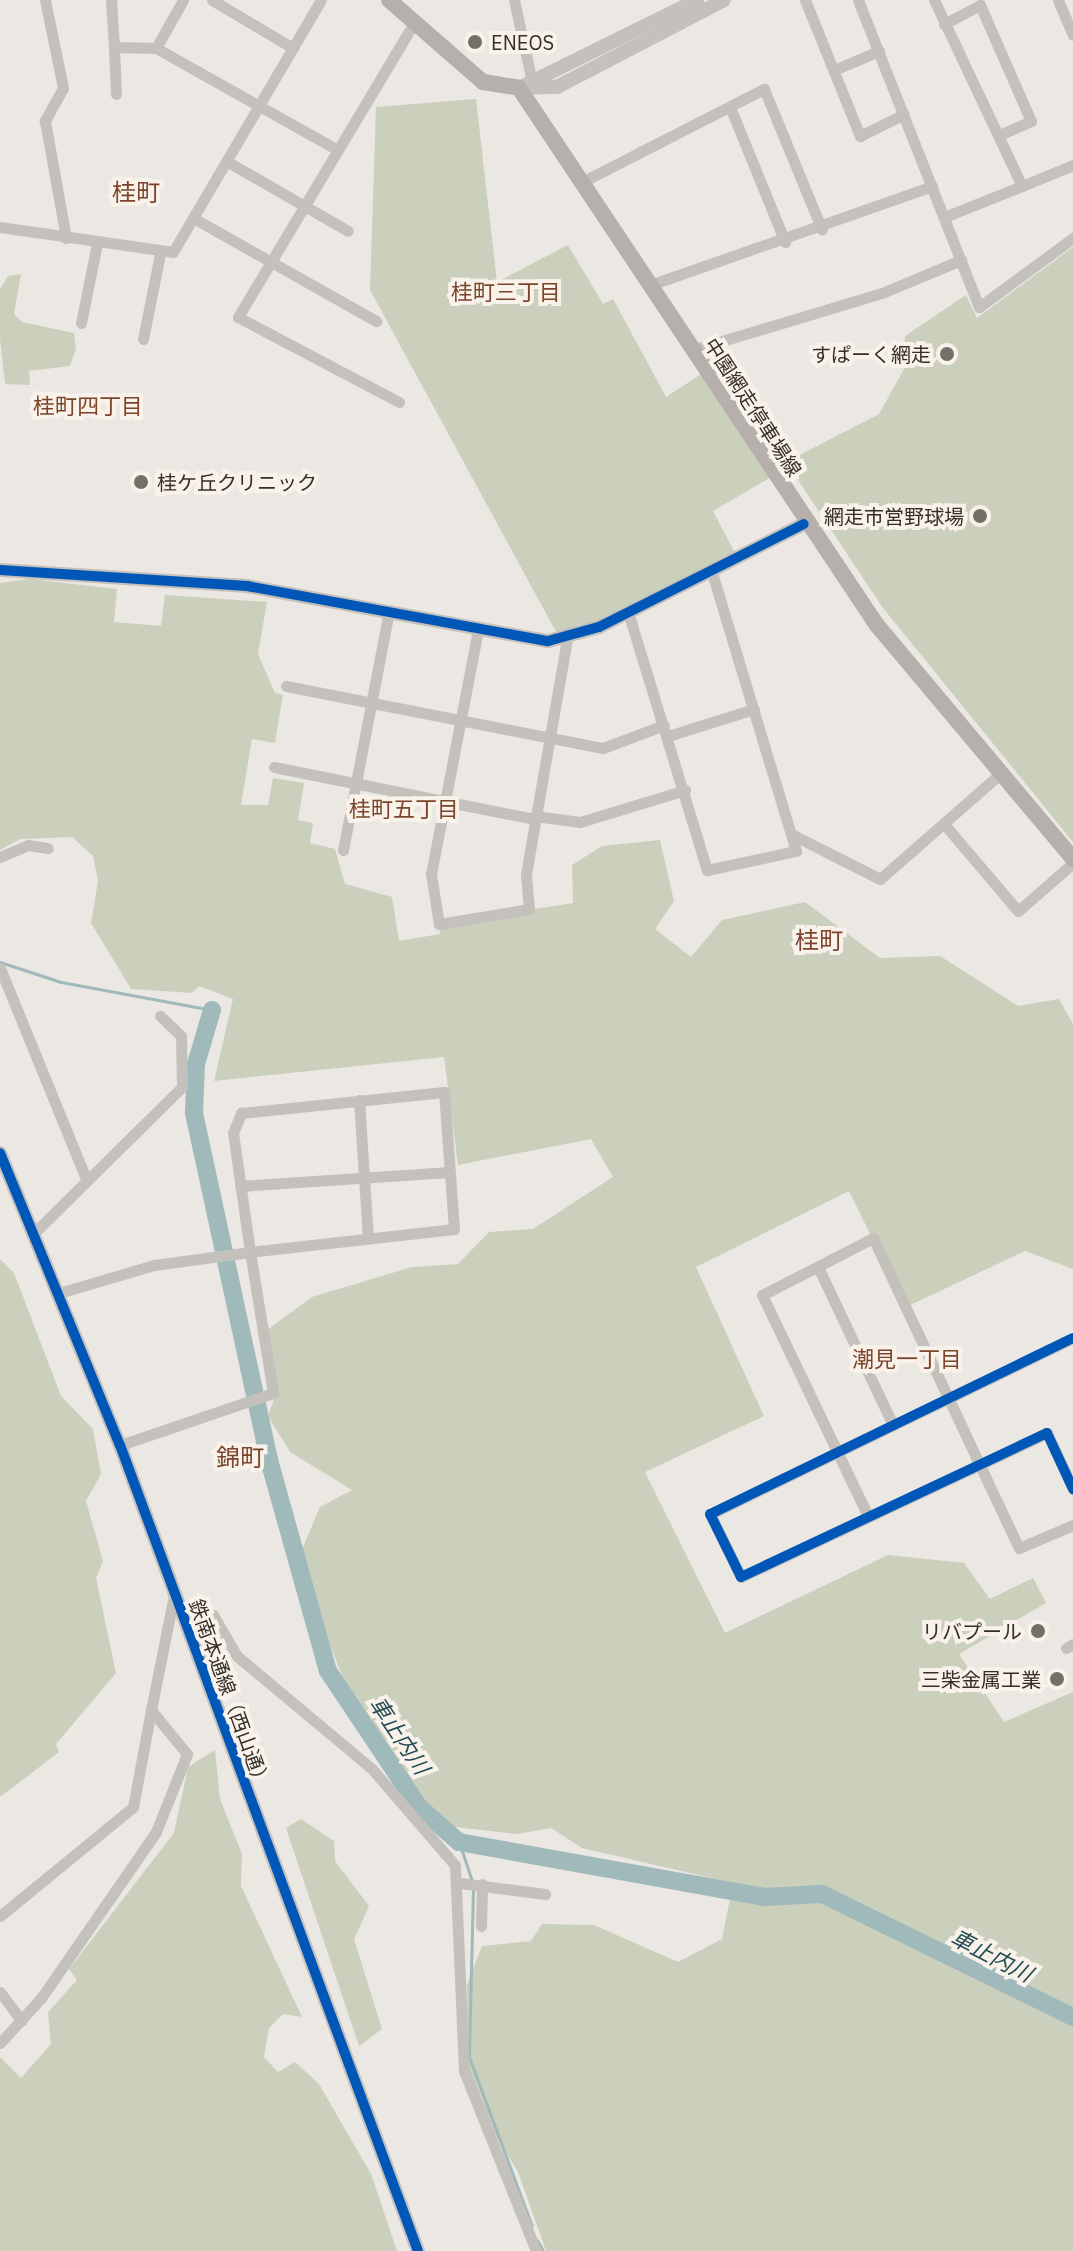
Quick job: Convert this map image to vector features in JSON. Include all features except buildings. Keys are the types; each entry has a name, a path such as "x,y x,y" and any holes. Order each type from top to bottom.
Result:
{"main road":[{"path":"389,0 483,82 525,85"},
{"name":"中園網走停車場線","path":"525,85 580,183 650,285 804,524 999,775 1073,861"}],"street":[{"path":"45,0 63,88 45,121 66,238"},
{"path":"111,0 116,94"},
{"path":"156,48 183,0"},
{"path":"212,0 293,48"},
{"path":"0,227 160,254 173,252 321,0"},
{"path":"514,0 525,85 557,87 696,4 724,0"},
{"path":"805,0 860,136 904,114"},
{"path":"858,0 979,307 1073,238"},
{"path":"934,0 1022,186"},
{"path":"1058,0 1073,35"},
{"path":"944,24 980,5 1031,121 999,135"},
{"path":"399,402 238,317 414,23"},
{"path":"114,47 156,48 336,149"},
{"path":"834,70 879,51"},
{"path":"580,183 764,89 822,230"},
{"path":"730,107 785,242"},
{"path":"228,162 348,231"},
{"path":"944,217 1073,165"},
{"path":"650,285 822,230 932,186"},
{"path":"195,219 376,321"},
{"path":"81,323 97,244"},
{"path":"143,339 160,254"},
{"path":"692,350 882,293 961,260"},
{"path":"0,570 193,580 389,610 478,630 567,638 628,612 804,524"},
{"path":"628,612 707,870 796,851 711,570"},
{"path":"343,850 389,610"},
{"path":"478,630 431,874 439,924 529,909 535,817 567,638"},
{"path":"286,686 551,735 603,748 754,709"},
{"path":"274,767 444,801 580,822 685,790"},
{"path":"793,835 880,879 999,775"},
{"path":"944,824 1018,911 1073,861"},
{"path":"0,857 28,845 48,848"},
{"path":"0,968 86,1179"},
{"path":"34,1233 182,1087 181,1036 160,1016"},
{"path":"59,1293 154,1265 250,1252 454,1229 444,1092 241,1113 233,1127 240,1186 250,1252 273,1393 120,1445"},
{"path":"359,1100 368,1239"},
{"name":"鉄南本通線（西山通）","path":"0,1153 120,1445 418,2251"},
{"path":"240,1186 450,1172"},
{"path":"868,1516 762,1295 873,1238 1019,1548 1073,1525"},
{"path":"818,1267 893,1425"},
{"path":"1073,1338 710,1514 741,1577 1047,1433 1073,1489"},
{"path":"0,1916 133,1807 174,1595"},
{"path":"184,1616 213,1615 237,1656 386,1783 472,1883 481,1926"},
{"path":"0,2043 22,2021 143,1853 185,1764 186,1750 151,1710"},
{"path":"472,1883 545,1894"},
{"path":"472,1883 464,2071 536,2251"},
{"path":"0,1992 22,2021"}],"green space":[{"path":"476,99 497,282 568,245 603,304 613,299 666,397 706,371 773,476 713,511 737,557 560,639 370,290 376,107"},
{"path":"1073,247 1073,842 883,608 786,462 879,414 904,369 905,336 966,295 977,318"},
{"path":"21,274 14,314 22,322 74,333 76,349 70,366 29,371 30,385 5,384 0,339 0,289 8,276"},
{"path":"30,579 117,589 114,622 161,626 165,595 267,602 258,654 275,693 283,695 275,743 252,739 241,805 268,805 273,778 304,783 298,820 313,823 310,843 335,849 345,884 392,897 399,941 440,934 439,924 573,903 572,865 602,846 660,840 674,901 655,929 691,957 722,920 805,902 880,958 940,956 1018,1006 1059,999 1073,1024 1073,1269 1025,1251 906,1307 849,1191 696,1267 764,1416 645,1472 725,1633 888,1555 964,1563 990,1599 1033,1578 1046,1603 959,1654 1004,1722 1073,1692 1073,2251 546,2251 518,2172 482,2112 468,2070 467,1985 482,1946 531,1941 542,1924 594,1925 678,1962 722,1939 733,1883 582,1848 551,1828 517,1834 455,1827 415,1795 350,1695 322,1625 300,1554 320,1507 352,1490 290,1452 268,1416 277,1391 267,1330 312,1297 412,1267 458,1264 489,1232 533,1229 613,1177 591,1139 458,1165 444,1057 214,1081 233,999 199,986 192,993 131,989 91,923 98,881 93,856 72,837 20,839 0,850 0,583"},
{"path":"0,1259 14,1273 61,1396 93,1429 101,1474 86,1501 103,1561 96,1578 116,1673 56,1744 59,1752 0,1797"},
{"path":"215,1750 220,1799 242,1854 241,1886 302,2017 283,2014 269,2028 264,2057 278,2072 295,2062 319,2084 371,2174 397,2251 0,2251 0,2057 21,2078 51,2044 48,2012 77,1980 69,1969 174,1833 188,1767"},
{"path":"301,1819 334,1841 335,1861 369,1906 354,1939 382,2029 359,2046 286,1828"}],"waterway":[{"path":"0,962 61,982 212,1010"},
{"name":"車止内川","path":"212,1010 196,1064 194,1113 269,1460 328,1671 419,1807 459,1842 764,1897 822,1894 1073,2017"},
{"path":"459,1842 472,1881"},
{"path":"473,1889 469,2057 532,2226"},
{"path":"537,2240 543,2251"}],"cycle path":[{"path":"0,570 247,586 548,641 599,627 804,524"},
{"path":"0,1153 120,1445 418,2251"},
{"path":"1073,1338 710,1514 741,1577 1047,1433 1073,1489"}],"place":[{"name":"ENEOS","path":"475,42"},
{"name":"すぱーく網走","path":"947,354"},
{"name":"桂ケ丘クリニック","path":"141,482"},
{"name":"網走市営野球場","path":"980,516"},
{"name":"リバプール","path":"1038,1631"},
{"name":"三柴金属工業","path":"1057,1679"}],"district":[{"name":"桂町","path":"136,193"},
{"name":"桂町三丁目","path":"506,292"},
{"name":"桂町四丁目","path":"88,406"},
{"name":"桂町五丁目","path":"404,809"},
{"name":"桂町","path":"819,941"},
{"name":"潮見一丁目","path":"907,1359"},
{"name":"錦町","path":"240,1458"}]}
